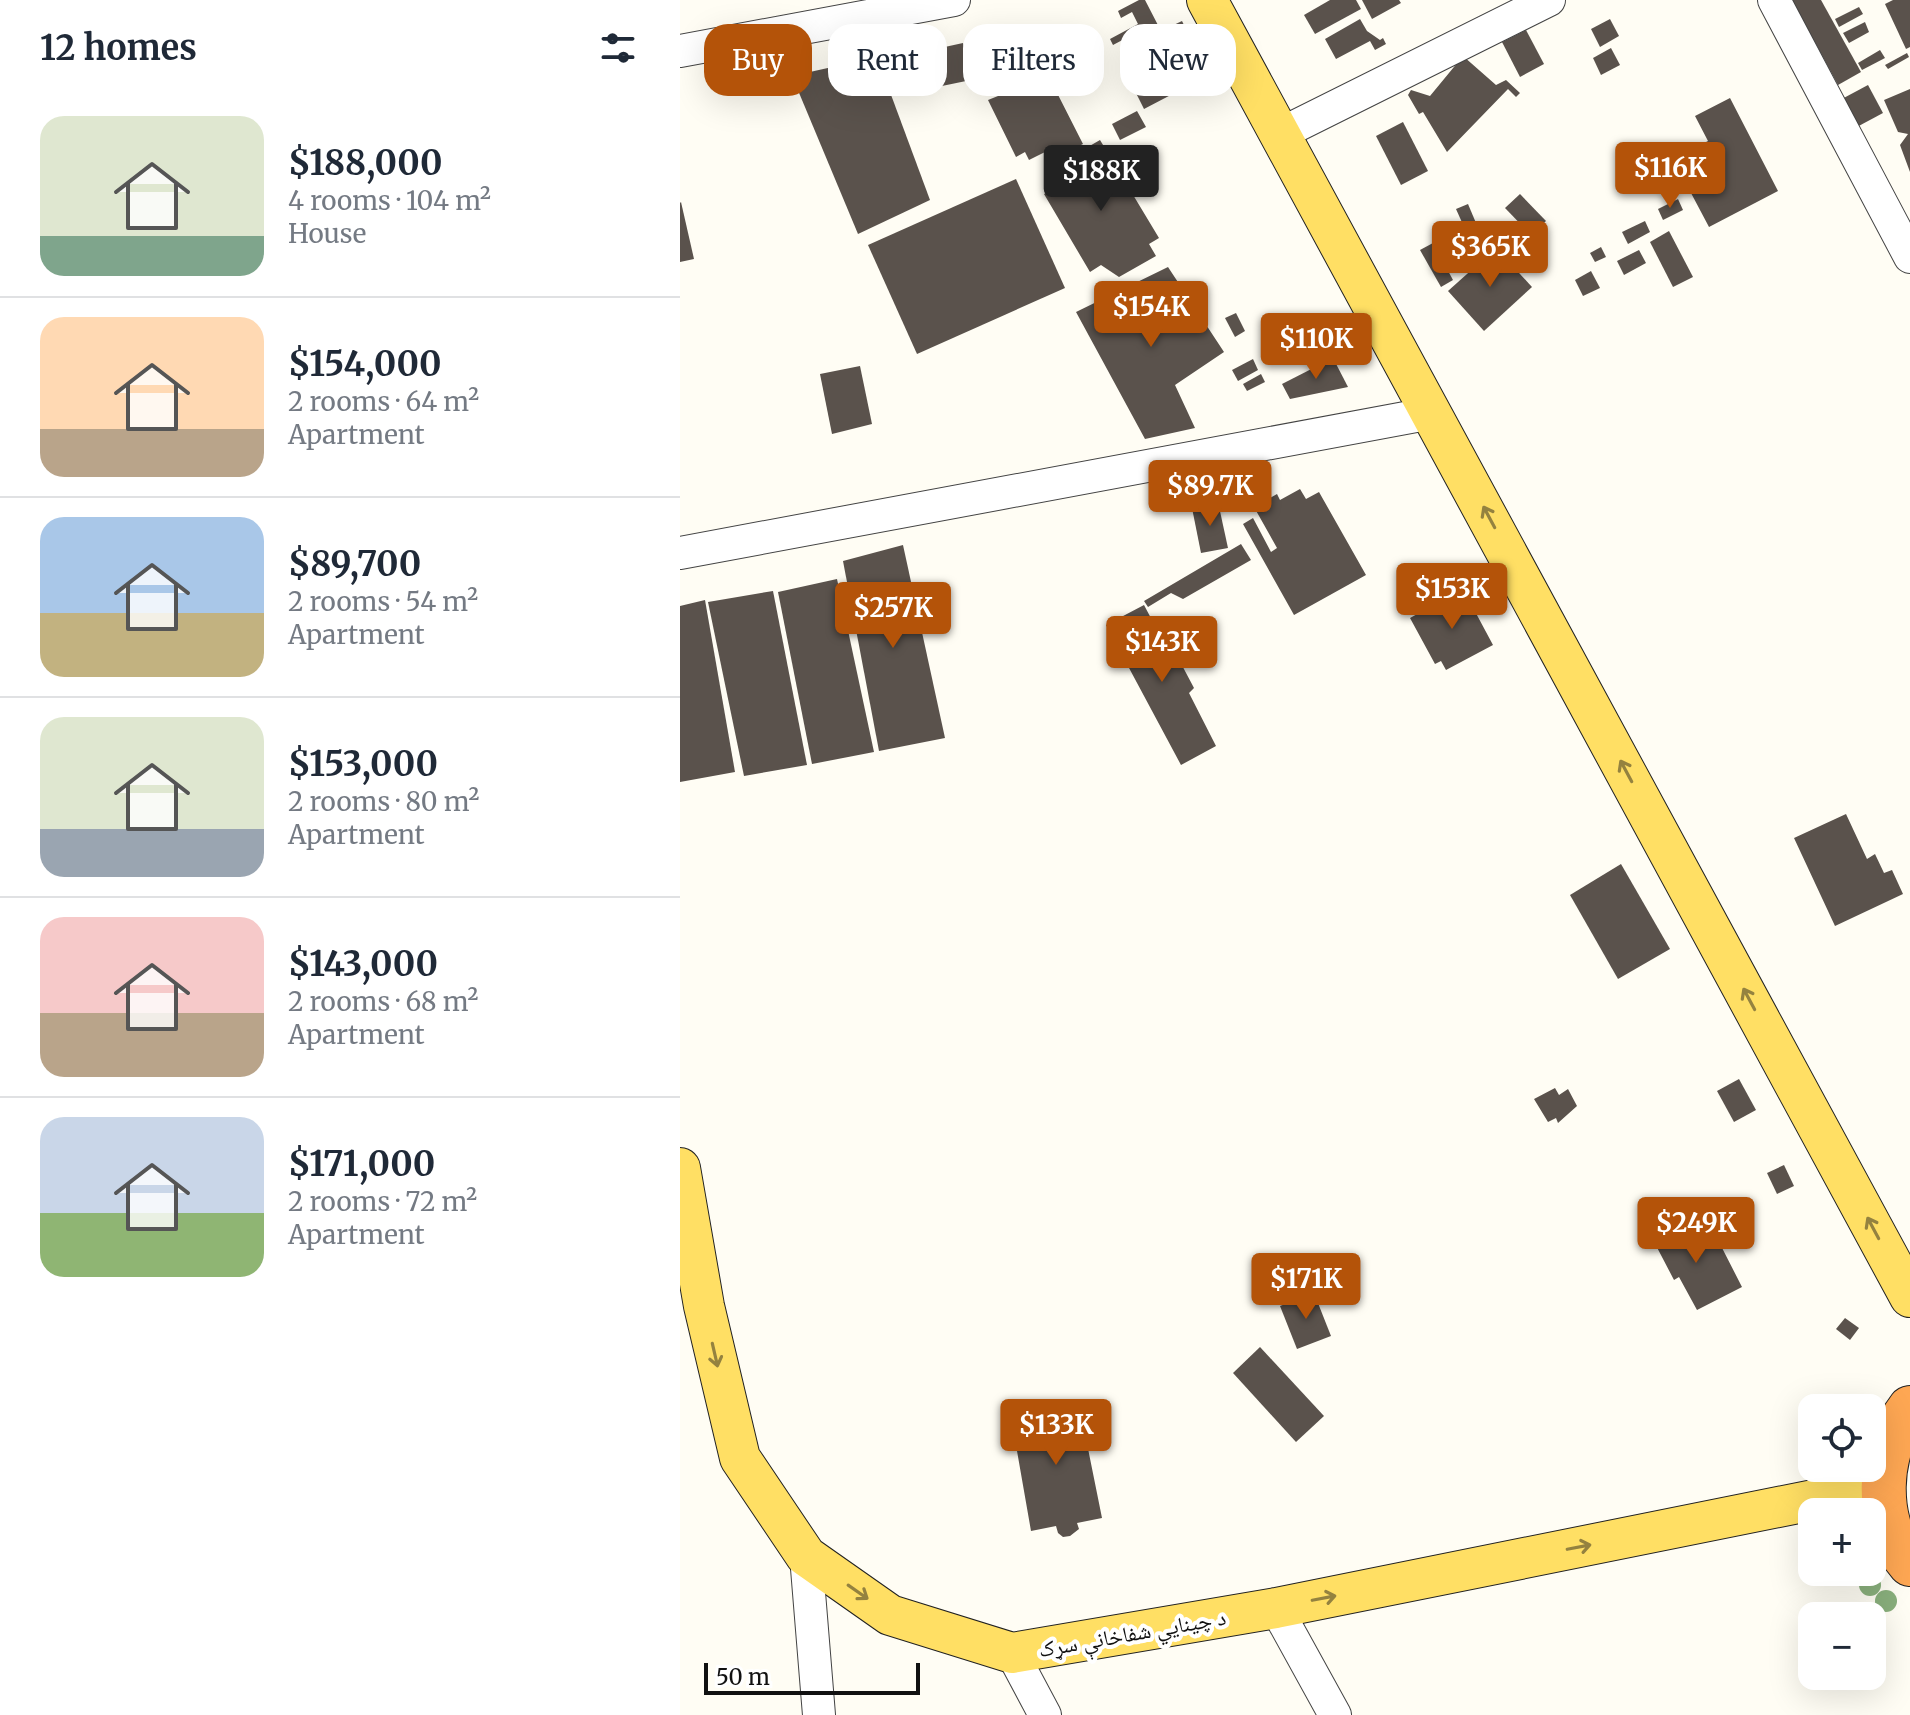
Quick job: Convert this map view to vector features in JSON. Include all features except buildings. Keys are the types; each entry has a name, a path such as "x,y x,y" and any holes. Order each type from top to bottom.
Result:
{"highway":[{"path":"1910,1408 1901,1419 1888,1451 1883,1486 1888,1523 1910,1564"}],"main road":[{"path":"1207,0 1910,1297"},
{"name":"د چينايي شفاخانې سړک","path":"680,1168 692,1308 740,1458 806,1556 890,1615 1012,1653 1276,1608 1883,1486"}],"street":[{"path":"680,51 954,0"},
{"path":"1280,134 1549,0"},
{"path":"1774,0 1910,257"},
{"path":"680,553 1432,413"},
{"path":"806,1556 819,1715"},
{"path":"1276,1608 1335,1715"},
{"path":"1012,1653 1045,1715"}]}
